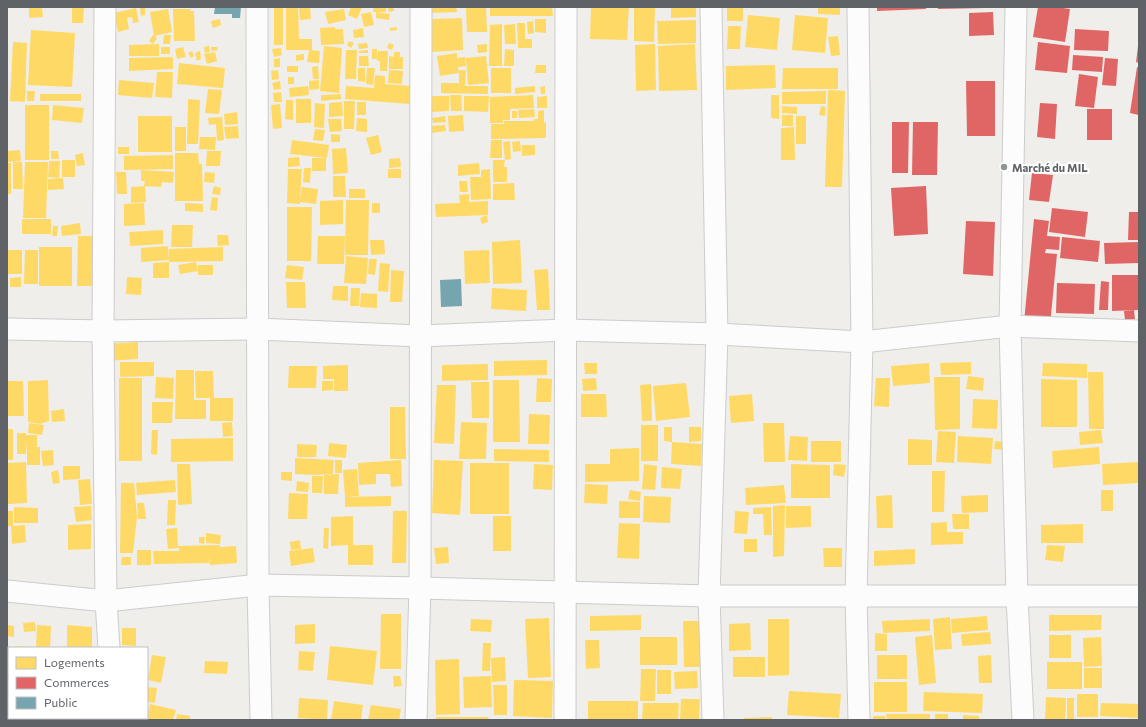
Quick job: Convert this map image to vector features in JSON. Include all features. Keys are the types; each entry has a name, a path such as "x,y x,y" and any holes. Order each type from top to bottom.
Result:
{"street":[{"path":"106,7 103,331 106,601 109,647"},
{"path":"257,7 258,585 261,720"},
{"path":"416,720 420,588 421,7"},
{"path":"565,720 566,7"},
{"path":"711,7 717,334 709,596 713,720"},
{"path":"858,7 862,342 856,596 859,720"},
{"path":"1016,7 1010,326 1017,597 1022,720"},
{"path":"7,329 103,331 257,329 420,336 566,330 717,334 862,342 1010,326 1139,331"},
{"path":"7,591 106,601 258,585 709,596 1139,596"}],"building: Logements":[{"path":"29,7 42,7 43,17 29,18"},
{"path":"72,7 84,7 83,23 72,23"},
{"path":"140,7 145,7 145,15 141,16"},
{"path":"274,7 283,7 283,45 274,45"},
{"path":"286,7 298,7 299,39 312,39 312,50 286,50"},
{"path":"299,7 310,7 311,19 300,20"},
{"path":"351,7 362,7 357,19 348,15"},
{"path":"374,7 386,7 386,12 373,12"},
{"path":"394,7 394,11 389,12 388,8"},
{"path":"432,7 456,7 457,12 432,13"},
{"path":"466,7 486,7 487,32 467,32"},
{"path":"490,7 552,7 553,16 490,16"},
{"path":"591,7 629,7 627,40 590,39"},
{"path":"634,7 655,7 654,42 634,41"},
{"path":"671,7 696,7 696,17 671,18"},
{"path":"727,7 743,7 743,21 727,21"},
{"path":"818,7 840,7 840,15 818,14"},
{"path":"136,8 139,22 133,23 132,17 127,18 129,29 118,32 114,13"},
{"path":"168,9 172,32 154,36 150,12"},
{"path":"173,9 190,9 190,11 194,11 195,41 174,41"},
{"path":"344,9 346,20 328,24 325,12"},
{"path":"371,12 374,25 364,27 361,14"},
{"path":"376,12 390,14 389,20 376,18"},
{"path":"748,15 780,18 777,50 745,47"},
{"path":"795,15 828,18 825,53 792,50"},
{"path":"462,18 463,50 432,52 430,19"},
{"path":"220,19 221,25 213,28 211,21"},
{"path":"535,19 546,19 546,33 535,32"},
{"path":"696,20 696,43 658,44 657,21"},
{"path":"533,21 534,33 528,34 527,22"},
{"path":"517,23 525,23 525,39 532,39 532,48 518,48"},
{"path":"502,24 502,66 489,66 490,25"},
{"path":"515,24 516,44 505,44 504,25"},
{"path":"728,26 741,26 740,49 727,49"},
{"path":"335,27 335,29 343,29 344,44 321,45 320,28"},
{"path":"397,27 397,30 390,31 390,28"},
{"path":"363,28 364,37 354,38 353,30"},
{"path":"31,30 75,33 72,87 28,85"},
{"path":"153,35 157,38 153,44 149,41"},
{"path":"164,35 171,35 170,44 163,44"},
{"path":"838,36 840,55 831,56 828,37"},
{"path":"349,41 354,43 351,48 347,45"},
{"path":"13,42 27,43 25,102 10,101"},
{"path":"367,43 368,48 359,49 358,44"},
{"path":"389,43 394,45 392,50 387,48"},
{"path":"159,44 159,56 129,56 129,45"},
{"path":"487,44 487,52 478,53 477,45"},
{"path":"655,44 656,90 636,91 635,45"},
{"path":"695,44 697,90 659,91 658,46"},
{"path":"209,46 210,52 205,53 204,47"},
{"path":"324,46 342,48 339,93 320,91"},
{"path":"161,47 170,47 170,54 161,54"},
{"path":"183,47 186,57 177,59 175,49"},
{"path":"211,47 217,47 218,50 211,51"},
{"path":"281,48 282,55 274,57 272,49"},
{"path":"372,49 377,49 377,59 372,59"},
{"path":"505,49 514,50 514,66 504,66"},
{"path":"309,50 320,51 319,63 307,62"},
{"path":"346,50 357,50 356,79 345,79"},
{"path":"368,50 368,53 359,53 359,51"},
{"path":"192,51 194,56 191,58 188,53"},
{"path":"200,51 201,59 197,61 195,53"},
{"path":"378,51 388,51 387,71 380,71 380,61 377,61"},
{"path":"215,52 217,61 207,64 204,54"},
{"path":"394,52 400,52 400,57 403,57 403,69 389,69 389,56 394,57"},
{"path":"457,53 457,58 465,57 466,66 458,67 459,73 440,76 437,56"},
{"path":"304,54 304,60 296,61 296,55"},
{"path":"359,56 368,56 369,66 359,66"},
{"path":"486,56 489,83 468,85 466,58"},
{"path":"173,57 173,69 129,71 129,58"},
{"path":"280,58 280,67 274,67 274,59"},
{"path":"179,63 225,68 223,88 177,84"},
{"path":"536,65 546,65 546,73 535,73"},
{"path":"775,65 776,88 726,90 726,66"},
{"path":"287,66 298,66 298,72 287,72"},
{"path":"318,66 319,79 313,79 312,67"},
{"path":"358,68 365,68 365,82 358,81"},
{"path":"367,68 375,68 373,85 366,84"},
{"path":"491,68 511,68 511,93 491,93"},
{"path":"783,68 838,68 838,89 782,89"},
{"path":"278,70 279,79 272,80 271,71"},
{"path":"389,70 403,71 402,84 388,83"},
{"path":"459,70 466,70 465,86 488,86 488,94 441,93 441,83 459,83"},
{"path":"157,72 173,72 172,98 155,97"},
{"path":"375,75 385,76 385,84 412,86 410,104 345,99 346,86 374,88"},
{"path":"288,77 294,77 294,84 288,84"},
{"path":"119,80 154,83 152,98 118,95"},
{"path":"319,80 319,89 309,90 309,81"},
{"path":"280,81 281,89 274,90 272,83"},
{"path":"308,86 309,95 290,97 289,88"},
{"path":"535,86 535,92 515,94 515,88"},
{"path":"545,86 545,94 541,94 540,87"},
{"path":"208,89 222,90 219,114 205,113"},
{"path":"828,90 845,91 842,187 825,187"},
{"path":"27,91 35,91 34,101 27,101"},
{"path":"826,91 826,104 782,104 782,92"},
{"path":"281,92 282,102 274,102 273,93"},
{"path":"40,94 81,94 81,101 40,101"},
{"path":"341,94 341,99 321,101 321,95"},
{"path":"450,95 461,95 462,111 451,111"},
{"path":"533,95 534,108 510,109 510,120 503,120 503,123 490,123 490,97"},
{"path":"771,95 779,95 779,119 771,118"},
{"path":"432,96 449,96 449,111 432,112"},
{"path":"464,96 489,96 488,112 464,111"},
{"path":"547,96 547,108 537,108 537,97"},
{"path":"188,99 200,100 198,144 187,144"},
{"path":"296,99 311,99 311,123 296,123"},
{"path":"286,100 293,100 293,120 285,119"},
{"path":"344,101 355,101 354,129 344,129"},
{"path":"342,102 343,116 329,117 329,103"},
{"path":"357,102 366,102 366,115 357,115"},
{"path":"315,103 325,104 324,128 314,127"},
{"path":"280,104 282,128 273,129 271,105"},
{"path":"25,105 49,105 49,160 25,160"},
{"path":"53,105 84,108 82,123 52,120"},
{"path":"782,106 797,107 797,114 782,113"},
{"path":"821,106 826,107 825,116 819,115"},
{"path":"534,109 535,117 519,118 518,110"},
{"path":"544,110 546,138 491,139 491,124 504,124 504,121 534,121 534,119 538,119 538,111"},
{"path":"512,111 517,111 517,118 512,118"},
{"path":"237,112 238,124 225,125 224,114"},
{"path":"463,115 464,131 449,132 448,116"},
{"path":"782,115 793,115 793,126 782,126"},
{"path":"138,116 172,116 172,152 138,152"},
{"path":"445,116 446,122 433,123 432,118"},
{"path":"796,116 806,116 806,144 796,144"},
{"path":"222,117 224,140 217,141 216,124 209,125 208,118"},
{"path":"357,118 367,119 367,132 356,131"},
{"path":"328,119 341,119 342,131 330,132"},
{"path":"445,125 446,131 432,133 431,126"},
{"path":"238,126 239,138 226,139 224,127"},
{"path":"175,127 186,127 186,151 175,151"},
{"path":"794,127 795,160 781,160 781,128"},
{"path":"315,129 325,130 323,141 313,140"},
{"path":"331,134 340,135 340,142 331,142"},
{"path":"378,135 382,152 371,155 366,138"},
{"path":"200,137 216,137 215,150 199,149"},
{"path":"292,140 329,145 327,158 290,154"},
{"path":"491,140 502,140 502,158 490,158"},
{"path":"510,141 511,159 505,160 503,142"},
{"path":"520,141 521,151 513,152 512,142"},
{"path":"522,145 535,145 535,155 522,156"},
{"path":"118,147 129,147 129,154 118,154"},
{"path":"346,148 348,173 333,174 332,149"},
{"path":"20,150 21,161 7,162 7,151"},
{"path":"51,151 58,151 59,159 51,159"},
{"path":"207,151 221,151 220,166 206,166"},
{"path":"83,153 85,165 77,166 75,155"},
{"path":"175,153 198,153 199,164 202,164 203,201 175,201"},
{"path":"173,155 173,169 124,170 124,156"},
{"path":"299,157 300,166 288,167 288,158"},
{"path":"312,158 326,158 326,171 312,171"},
{"path":"400,158 401,167 389,168 389,159"},
{"path":"62,160 75,160 75,177 62,177"},
{"path":"493,160 505,160 504,167 507,167 507,182 493,182"},
{"path":"49,161 60,161 59,178 48,177"},
{"path":"13,162 22,162 23,189 13,189"},
{"path":"25,162 48,162 46,218 23,218"},
{"path":"7,163 11,163 11,194 7,194"},
{"path":"479,163 480,174 458,176 458,165"},
{"path":"304,168 311,168 310,183 303,182"},
{"path":"288,169 302,169 300,199 302,187 318,189 316,204 300,202 300,204 287,203"},
{"path":"388,169 401,169 401,178 388,178"},
{"path":"490,169 491,199 471,200 470,177 481,177 481,170"},
{"path":"141,170 174,172 173,183 162,182 161,187 144,186 145,181 141,181"},
{"path":"116,172 126,172 127,194 117,194"},
{"path":"205,172 215,173 214,183 204,182"},
{"path":"333,176 345,176 346,197 333,197"},
{"path":"63,178 64,189 48,190 48,179"},
{"path":"459,181 467,181 468,192 460,192"},
{"path":"514,183 515,200 493,200 493,184"},
{"path":"145,186 146,202 131,203 131,187"},
{"path":"214,186 221,188 220,195 212,194"},
{"path":"349,189 365,189 365,198 349,198"},
{"path":"469,194 469,202 488,201 488,215 436,217 435,204 460,203 459,195"},
{"path":"212,197 218,198 217,211 210,210"},
{"path":"343,200 343,224 320,225 320,201"},
{"path":"346,200 369,200 368,255 345,255"},
{"path":"144,203 145,225 124,226 124,204"},
{"path":"185,203 203,204 203,212 185,211"},
{"path":"372,203 380,203 380,213 372,213"},
{"path":"287,207 312,207 311,261 287,261"},
{"path":"487,215 488,222 482,224 480,218"},
{"path":"22,219 51,219 51,234 22,234"},
{"path":"80,223 81,234 62,236 61,226"},
{"path":"172,225 193,225 192,247 171,247"},
{"path":"53,226 58,226 57,236 52,236"},
{"path":"163,230 163,244 130,246 129,232"},
{"path":"217,235 228,235 229,245 218,246"},
{"path":"78,236 101,236 101,286 77,286"},
{"path":"318,236 345,236 344,264 317,264"},
{"path":"370,240 384,240 385,254 371,255"},
{"path":"520,240 522,283 493,284 492,242"},
{"path":"168,246 169,260 141,262 141,248"},
{"path":"39,247 72,247 72,286 39,286"},
{"path":"223,247 223,261 169,262 169,249"},
{"path":"7,250 22,250 22,274 7,274"},
{"path":"25,250 38,250 38,284 24,284"},
{"path":"489,250 490,283 465,284 464,251"},
{"path":"346,256 368,258 366,284 344,283"},
{"path":"369,259 377,259 375,275 368,274"},
{"path":"169,262 169,278 153,278 153,263"},
{"path":"196,262 198,271 180,274 178,265"},
{"path":"380,263 390,264 388,292 378,291"},
{"path":"198,265 213,265 213,275 198,275"},
{"path":"287,265 304,267 302,280 285,278"},
{"path":"548,269 550,310 537,310 534,270"},
{"path":"391,270 404,271 402,302 390,302"},
{"path":"21,277 21,287 10,287 10,278"},
{"path":"127,277 142,278 141,295 126,294"},
{"path":"286,282 305,282 306,308 287,308"},
{"path":"333,286 348,286 348,301 332,300"},
{"path":"351,288 360,288 359,306 350,306"},
{"path":"492,288 527,290 526,311 491,309"},
{"path":"361,293 377,294 377,308 360,307"},
{"path":"138,342 138,359 106,361 105,344"},
{"path":"547,360 547,375 494,376 494,361"},
{"path":"120,362 154,362 154,376 120,377"},
{"path":"971,362 971,374 941,375 940,363"},
{"path":"584,363 597,363 597,374 585,374"},
{"path":"929,363 930,383 893,386 891,366"},
{"path":"1043,363 1087,364 1087,378 1042,376"},
{"path":"488,364 488,380 442,381 442,365"},
{"path":"348,365 348,391 334,391 334,379 323,379 323,366"},
{"path":"289,366 317,366 316,388 288,388"},
{"path":"176,370 194,370 194,400 206,400 206,419 175,419"},
{"path":"195,371 213,371 214,398 233,398 233,421 210,421 210,398 196,398"},
{"path":"1088,372 1103,372 1104,429 1089,429"},
{"path":"968,376 984,378 983,391 966,389"},
{"path":"156,377 174,378 173,399 155,398"},
{"path":"934,377 960,377 960,429 935,430"},
{"path":"119,378 142,378 142,461 119,461"},
{"path":"537,378 552,379 551,402 536,402"},
{"path":"596,378 597,390 583,391 582,379"},
{"path":"876,378 890,378 889,407 874,406"},
{"path":"1041,379 1077,380 1077,427 1041,427"},
{"path":"48,380 49,421 40,424 28,422 28,381"},
{"path":"493,380 519,380 520,442 493,442"},
{"path":"7,381 23,381 24,416 7,416"},
{"path":"322,381 333,381 333,390 322,391"},
{"path":"471,382 489,382 489,418 472,418"},
{"path":"686,383 690,417 656,421 653,386"},
{"path":"651,384 652,421 642,421 640,385"},
{"path":"437,385 456,385 454,444 434,443"},
{"path":"581,394 606,394 607,417 581,417"},
{"path":"752,394 754,421 731,423 729,396"},
{"path":"973,399 998,400 997,429 972,428"},
{"path":"152,402 173,402 172,423 152,423"},
{"path":"390,407 405,407 406,459 390,459"},
{"path":"64,409 65,421 52,422 51,411"},
{"path":"529,414 550,415 549,444 528,444"},
{"path":"232,422 233,436 223,437 222,423"},
{"path":"461,422 487,423 486,459 459,459"},
{"path":"29,423 44,425 42,435 28,433"},
{"path":"763,423 784,423 785,462 764,462"},
{"path":"641,425 658,425 658,461 641,461"},
{"path":"664,427 672,427 672,442 664,441"},
{"path":"689,427 701,427 701,441 689,442"},
{"path":"7,429 13,429 13,460 7,460"},
{"path":"152,430 158,430 157,455 151,454"},
{"path":"1101,430 1103,443 1080,445 1079,432"},
{"path":"938,431 956,432 954,463 936,462"},
{"path":"17,433 37,435 37,447 40,447 40,465 27,465 27,442 26,454 17,454"},
{"path":"790,436 808,437 807,461 788,460"},
{"path":"958,436 993,438 991,464 957,462"},
{"path":"233,438 233,461 171,462 171,439"},
{"path":"908,439 932,440 932,465 908,465"},
{"path":"811,441 841,441 841,462 811,462"},
{"path":"995,441 1005,442 1004,450 994,449"},
{"path":"672,442 702,444 701,466 671,464"},
{"path":"329,443 347,445 346,458 328,456"},
{"path":"297,444 317,445 316,457 297,457"},
{"path":"1099,447 1100,464 1053,468 1052,451"},
{"path":"639,448 639,481 585,482 585,464 610,464 610,449"},
{"path":"494,449 549,450 549,462 494,461"},
{"path":"53,450 54,465 43,466 41,451"},
{"path":"295,458 334,460 333,474 295,474"},
{"path":"335,460 342,460 342,473 335,473"},
{"path":"401,460 402,486 391,487 390,474 376,474 376,484 359,485 358,463"},
{"path":"434,460 463,461 460,515 432,513"},
{"path":"26,462 27,503 8,504 7,463"},
{"path":"1139,462 1139,483 1103,485 1102,464"},
{"path":"470,463 509,463 509,514 470,514"},
{"path":"177,464 190,464 192,504 178,505"},
{"path":"534,464 553,465 552,490 533,489"},
{"path":"644,464 657,466 655,490 642,489"},
{"path":"791,464 830,465 830,498 791,498"},
{"path":"834,464 846,465 844,477 833,475"},
{"path":"63,466 80,466 80,479 63,480"},
{"path":"662,467 682,469 680,489 661,488"},
{"path":"357,469 359,496 345,497 343,470"},
{"path":"58,470 60,483 53,484 51,472"},
{"path":"932,471 945,471 944,512 932,512"},
{"path":"281,472 292,472 292,481 281,480"},
{"path":"339,474 338,494 324,494 324,475"},
{"path":"312,476 323,476 322,493 312,493"},
{"path":"90,479 92,504 80,505 78,480"},
{"path":"175,480 176,492 137,495 136,483"},
{"path":"297,481 309,483 308,492 296,491"},
{"path":"121,483 134,483 137,517 133,553 120,553"},
{"path":"585,484 608,485 607,504 584,503"},
{"path":"784,485 786,503 746,505 745,488"},
{"path":"630,490 641,492 640,501 628,499"},
{"path":"1101,490 1113,490 1113,511 1101,511"},
{"path":"289,493 308,494 307,519 288,519"},
{"path":"892,495 893,528 877,528 876,496"},
{"path":"988,495 988,512 962,513 961,496"},
{"path":"391,496 391,506 345,507 345,497"},
{"path":"644,496 671,497 670,523 643,522"},
{"path":"168,500 176,500 175,525 167,525"},
{"path":"619,501 640,502 640,518 619,518"},
{"path":"137,503 144,503 146,519 138,519"},
{"path":"785,505 784,556 773,557 773,506"},
{"path":"91,506 92,520 76,522 74,507"},
{"path":"786,506 811,506 811,527 786,528"},
{"path":"14,507 38,508 38,523 14,523"},
{"path":"771,507 772,535 764,535 763,514 753,514 753,508"},
{"path":"7,511 13,511 13,526 25,525 26,542 12,544 11,526 7,526"},
{"path":"393,511 407,511 406,563 392,563"},
{"path":"735,511 749,512 747,534 734,533"},
{"path":"952,514 969,514 969,529 953,529"},
{"path":"353,516 353,545 373,545 373,565 348,565 348,545 331,546 331,517"},
{"path":"493,516 511,516 511,551 493,551"},
{"path":"947,522 947,532 963,532 963,544 931,545 931,523"},
{"path":"619,523 640,524 639,559 617,558"},
{"path":"91,524 91,549 68,550 68,525"},
{"path":"1083,524 1083,543 1041,543 1041,525"},
{"path":"177,528 178,546 236,546 237,563 210,565 209,556 209,563 154,564 153,551 179,551 179,548 168,549 166,529"},
{"path":"324,528 329,528 328,549 323,548"},
{"path":"206,533 221,535 220,544 206,543"},
{"path":"199,537 205,537 204,544 199,543"},
{"path":"744,539 757,539 757,552 744,552"},
{"path":"300,540 301,549 291,550 290,542"},
{"path":"1047,545 1065,546 1063,562 1045,560"},
{"path":"448,547 449,563 436,564 434,548"},
{"path":"313,548 315,562 291,566 289,551"},
{"path":"823,548 842,548 842,567 824,567"},
{"path":"915,549 915,564 874,566 874,551"},
{"path":"137,550 151,550 151,565 137,565"},
{"path":"122,557 131,557 131,565 121,565"},
{"path":"381,614 401,614 401,669 380,669"},
{"path":"641,615 641,630 590,631 590,616"},
{"path":"1049,615 1102,615 1101,630 1049,631"},
{"path":"987,616 988,630 952,633 951,619"},
{"path":"950,617 952,649 935,650 933,619"},
{"path":"549,618 551,677 528,678 525,619"},
{"path":"471,619 492,620 491,632 470,631"},
{"path":"768,619 789,619 789,675 768,676"},
{"path":"930,619 930,631 883,633 882,621"},
{"path":"683,621 700,621 701,667 684,667"},
{"path":"35,622 36,631 24,632 23,623"},
{"path":"750,623 751,650 729,651 729,624"},
{"path":"315,624 315,643 295,644 295,625"},
{"path":"7,625 14,626 14,637 7,636"},
{"path":"37,625 51,626 50,647 36,647"},
{"path":"67,625 92,627 92,647 67,647"},
{"path":"122,628 136,628 136,646 122,645"},
{"path":"990,632 991,644 962,646 961,634"},
{"path":"875,633 887,634 887,651 875,651"},
{"path":"932,635 936,683 919,685 915,637"},
{"path":"1049,635 1071,635 1071,658 1049,658"},
{"path":"640,637 677,637 677,665 640,665"},
{"path":"1101,637 1102,666 1084,667 1083,638"},
{"path":"585,640 599,640 600,668 586,669"},
{"path":"483,643 491,643 490,671 482,671"},
{"path":"330,646 377,651 373,685 327,680"},
{"path":"299,651 315,652 313,671 298,670"},
{"path":"7,655 8,655 8,679"},
{"path":"152,655 166,657 161,683 148,680"},
{"path":"877,655 907,655 907,679 877,679"},
{"path":"991,655 992,683 979,683 978,656"},
{"path":"505,657 506,681 492,682 491,658"},
{"path":"733,657 765,657 765,677 733,677"},
{"path":"459,659 460,714 436,715 435,660"},
{"path":"205,661 228,662 227,674 204,673"},
{"path":"1047,662 1082,662 1082,689 1047,689"},
{"path":"1084,668 1102,668 1102,688 1084,688"},
{"path":"641,669 656,669 655,701 640,701"},
{"path":"657,670 671,670 671,694 657,694"},
{"path":"697,671 698,688 675,689 674,672"},
{"path":"393,676 400,676 402,686 394,687"},
{"path":"491,676 492,707 464,708 463,677"},
{"path":"514,680 553,681 552,718 513,716"},
{"path":"874,682 907,682 907,712 874,712"},
{"path":"7,685 8,685 8,699"},
{"path":"493,685 507,685 507,715 494,715"},
{"path":"148,687 157,688 155,703 148,702"},
{"path":"789,691 841,694 839,718 787,715"},
{"path":"924,692 983,694 982,713 923,711"},
{"path":"1077,694 1098,694 1098,717 1077,717"},
{"path":"1046,697 1066,698 1065,720 1045,720"},
{"path":"299,698 328,700 327,720 298,718"},
{"path":"1067,698 1074,698 1074,719 1067,719"},
{"path":"681,699 700,699 699,720 680,720"},
{"path":"334,701 363,705 361,720 331,720"},
{"path":"588,701 638,701 638,720 588,720"},
{"path":"643,703 679,703 678,720 642,720"},
{"path":"1101,703 1139,704 1139,718 1100,716"},
{"path":"150,704 176,710 173,720 147,720"},
{"path":"371,705 401,709 399,720 368,720"},
{"path":"177,714 190,716 190,720 176,720"},
{"path":"886,714 930,714 930,720 887,720"},
{"path":"935,714 948,714 948,720 935,720"},
{"path":"963,715 979,716 979,720 963,720"},
{"path":"873,716 885,716 885,720 873,720"},
{"path":"436,717 488,717 489,720 436,720"},
{"path":"772,717 772,720 744,720 744,718"},
{"path":"20,719 32,719 32,720"},
{"path":"34,719 46,719 46,720"}],"building: Commerces":[{"path":"877,7 926,7 926,9 877,11"},
{"path":"938,7 985,7 985,8 938,9"},
{"path":"1038,7 1070,9 1065,42 1033,37"},
{"path":"993,12 994,35 969,36 969,13"},
{"path":"1075,29 1109,31 1108,51 1074,50"},
{"path":"1038,42 1070,46 1067,73 1035,70"},
{"path":"1139,46 1139,63 1136,62"},
{"path":"1073,55 1103,57 1102,72 1072,70"},
{"path":"1105,58 1118,59 1116,86 1102,85"},
{"path":"1137,67 1139,68 1139,115 1130,113"},
{"path":"1079,74 1098,77 1094,108 1075,106"},
{"path":"966,81 995,81 995,136 967,136"},
{"path":"1040,103 1057,104 1055,139 1037,137"},
{"path":"1087,109 1112,109 1112,140 1087,140"},
{"path":"892,122 909,122 908,173 892,173"},
{"path":"913,122 938,122 937,175 912,175"},
{"path":"1032,173 1053,175 1049,202 1029,200"},
{"path":"926,186 928,234 894,236 891,188"},
{"path":"1052,208 1088,212 1085,237 1049,232"},
{"path":"1129,212 1139,212 1139,240 1128,240"},
{"path":"1034,219 1049,221 1047,236 1060,237 1059,250 1046,249 1045,253 1057,254 1050,325 1024,322"},
{"path":"966,221 995,222 993,276 963,274"},
{"path":"1062,237 1100,241 1098,262 1060,258"},
{"path":"1139,242 1139,263 1105,264 1104,243"},
{"path":"1112,275 1139,275 1139,310 1112,311"},
{"path":"1101,281 1109,282 1108,310 1099,310"},
{"path":"1057,283 1095,284 1094,314 1056,313"},
{"path":"1134,310 1135,319 1125,320 1124,311"}],"building: Public":[{"path":"215,7 241,7 240,18 232,18 232,14 214,14"},
{"path":"461,279 462,306 441,307 440,280"}],"place":[{"name":"Marché du MIL","path":"1004,167"}]}
